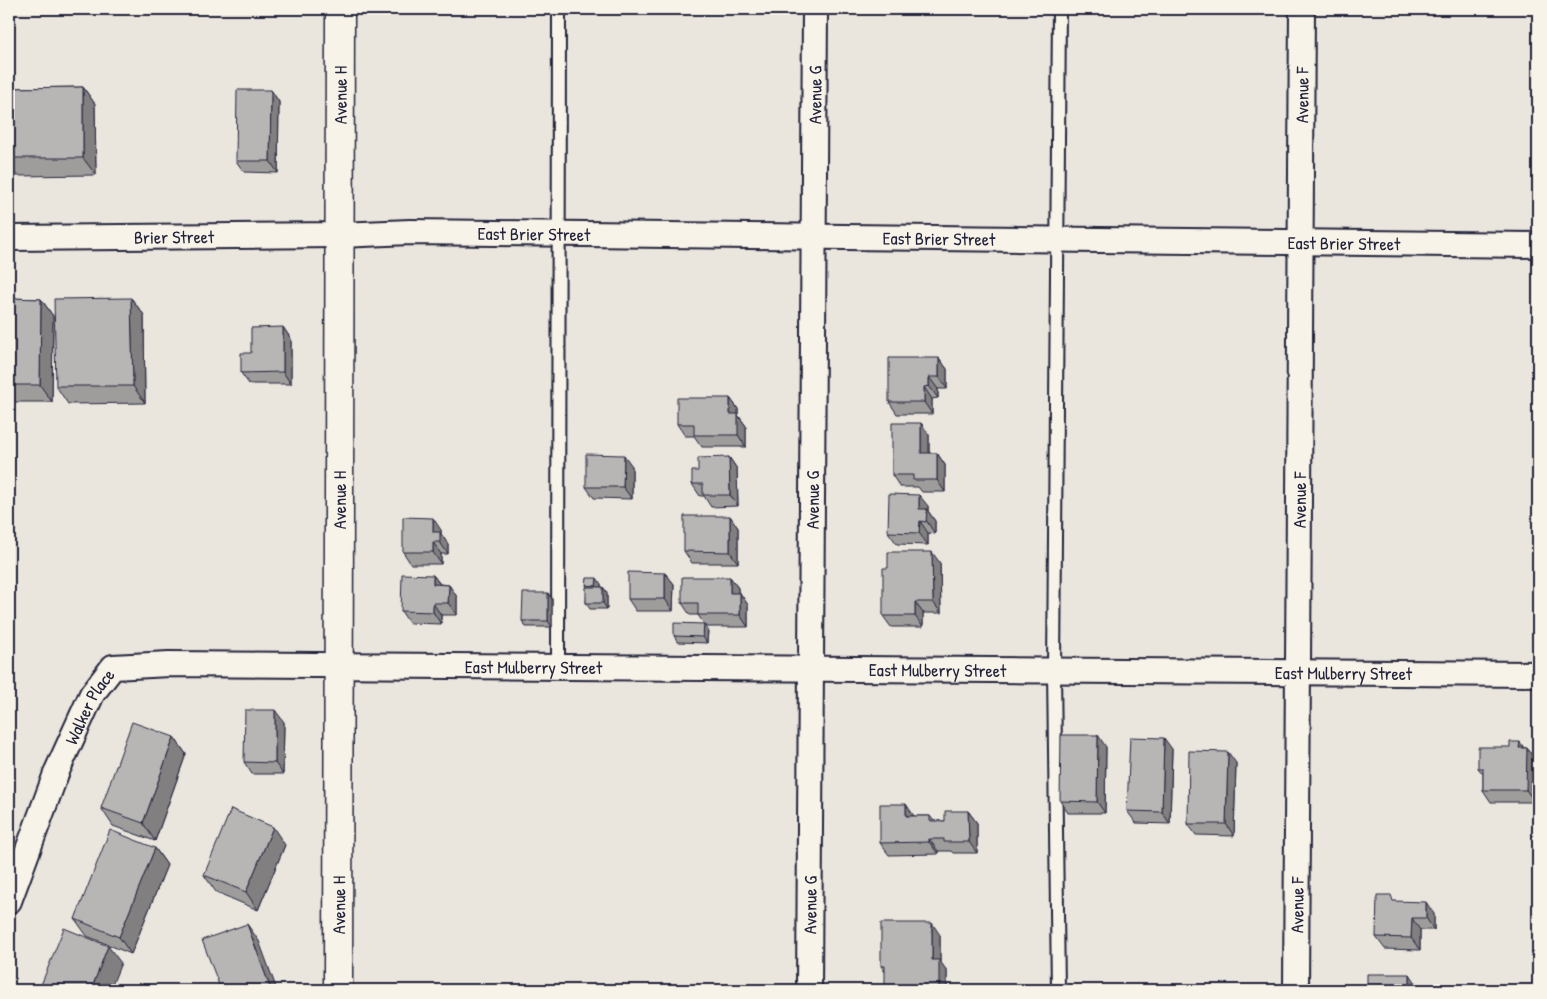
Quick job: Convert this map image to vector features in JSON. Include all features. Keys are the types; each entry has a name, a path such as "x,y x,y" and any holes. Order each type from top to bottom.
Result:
{"street":[{"name":"Avenue H","path":"338,990 340,9"},
{"name":"Avenue G","path":"809,990 815,9"},
{"name":"Avenue F","path":"1296,990 1302,9"},
{"name":"East Brier Street","path":"340,235 410,232 1538,245"},
{"name":"Brier Street","path":"9,238 340,235"},
{"name":"Walker Place","path":"9,901 57,771 92,694 113,667 169,664 339,666"},
{"name":"East Mulberry Street","path":"339,666 1538,674"}],"lane":[{"path":"558,667 559,9"},
{"path":"1058,990 1054,671 1059,9"}],"building":[{"path":"83,87 83,158 9,158 9,88"},
{"path":"237,90 271,90 270,161 236,161"},
{"path":"9,298 41,299 40,385 9,385"},
{"path":"131,298 133,386 56,386 54,299"},
{"path":"283,327 283,372 241,373 241,353 251,353 251,328"},
{"path":"889,358 939,358 939,377 929,377 929,386 924,387 924,402 889,402"},
{"path":"677,398 730,398 730,414 738,414 738,435 694,435 694,424 677,424"},
{"path":"892,423 921,423 921,453 937,453 937,480 913,480 913,475 892,475"},
{"path":"586,454 624,455 623,487 586,487"},
{"path":"729,457 730,495 703,495 703,484 692,484 692,471 698,471 698,458"},
{"path":"889,494 919,495 919,509 927,509 926,522 920,521 919,533 888,532"},
{"path":"684,516 730,516 730,552 684,551"},
{"path":"403,517 433,518 433,532 440,532 440,542 433,542 433,552 403,552"},
{"path":"888,552 932,552 933,602 915,602 915,616 883,616 883,568 888,568"},
{"path":"628,572 665,573 665,599 628,599"},
{"path":"402,574 433,575 433,584 449,585 448,603 433,603 433,612 401,611"},
{"path":"682,577 730,577 730,593 740,593 740,615 698,615 698,603 682,603"},
{"path":"587,578 597,578 596,586 586,585"},
{"path":"586,587 603,587 603,603 586,603"},
{"path":"523,593 548,593 548,621 522,621"},
{"path":"674,623 704,624 703,637 674,636"},
{"path":"245,710 275,710 275,763 244,762"},
{"path":"132,722 174,737 143,823 101,808"},
{"path":"1061,735 1098,735 1097,802 1060,801"},
{"path":"1130,737 1164,738 1162,812 1127,811"},
{"path":"1510,742 1520,742 1519,748 1527,748 1526,790 1483,790 1483,768 1478,768 1478,747 1510,747"},
{"path":"1189,751 1228,752 1226,824 1188,824"},
{"path":"880,804 906,804 906,816 930,816 930,821 945,821 945,811 968,811 969,842 944,842 944,839 929,839 929,842 880,843"},
{"path":"231,809 273,827 246,892 204,875"},
{"path":"110,830 155,848 119,937 75,919"},
{"path":"1377,895 1391,895 1393,901 1426,902 1426,918 1412,918 1411,938 1376,937"},
{"path":"881,923 932,923 932,960 939,960 939,990 885,990 885,966 881,966"},
{"path":"247,924 271,990 221,990 202,940"},
{"path":"64,928 108,946 91,990 39,990"},
{"path":"1367,974 1410,974 1410,990 1367,990"}]}
